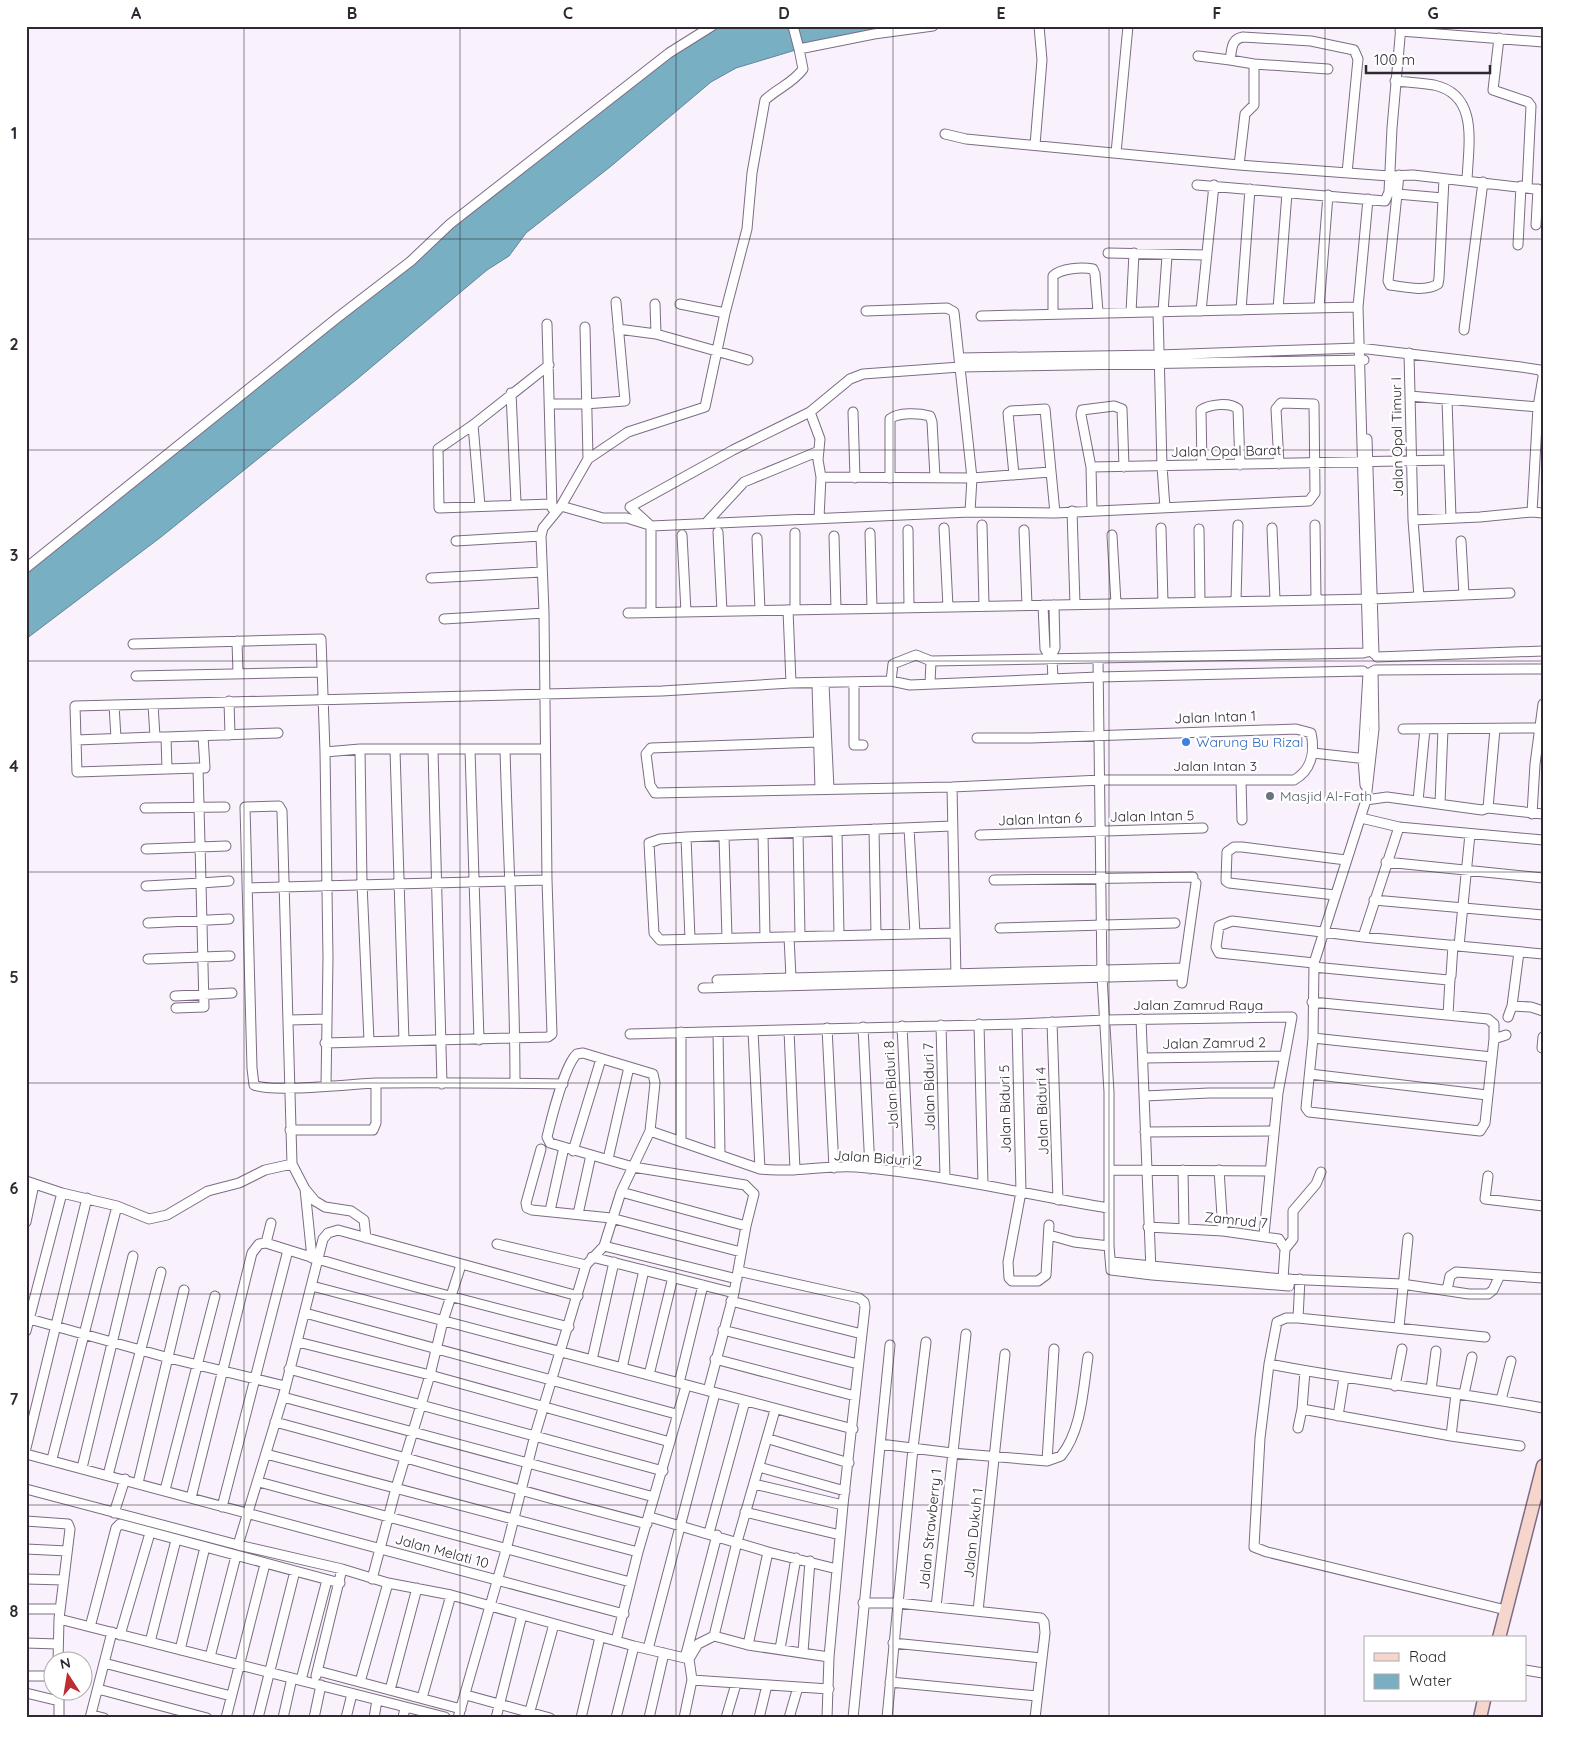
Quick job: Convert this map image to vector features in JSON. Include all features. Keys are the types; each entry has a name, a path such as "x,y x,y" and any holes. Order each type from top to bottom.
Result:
{"street":[{"path":"26,568 336,318 411,261 450,224 669,53 712,26"},
{"path":"325,1043 369,1041 441,1042 548,1037 552,1034 547,880 543,693 544,613 541,536 543,528 562,506 588,459 628,432 705,407 725,313 747,230 752,172 765,100 774,92 796,79 803,68 793,26"},
{"path":"798,45 933,26"},
{"path":"1035,145 1042,60 1039,26"},
{"path":"1116,153 1128,26"},
{"path":"1197,185 1385,200 1389,192 1400,29 1471,31 1499,38 1543,42"},
{"path":"1230,60 1233,43 1236,39 1243,37 1311,41 1354,50 1358,60 1347,173"},
{"path":"1499,38 1493,90 1528,102 1531,106 1524,187 1519,214 1518,245"},
{"path":"1198,56 1254,64 1328,69"},
{"path":"1239,166 1245,114 1254,105 1254,64"},
{"path":"1395,81 1435,86 1459,100 1468,113 1467,181"},
{"path":"945,134 966,139 1239,166 1444,178 1541,189 1536,214 1536,225"},
{"path":"1399,175 1387,275 1390,285 1423,288 1433,287 1438,284 1444,178"},
{"path":"1464,330 1483,182"},
{"path":"1201,311 1214,185"},
{"path":"1241,310 1250,189"},
{"path":"1278,309 1287,193"},
{"path":"1397,194 1443,198"},
{"path":"1318,308 1328,195"},
{"path":"1368,199 1358,307 1362,348 1371,654 1378,666 1370,671"},
{"path":"1519,214 1536,214"},
{"path":"1108,253 1167,256 1206,255"},
{"path":"1132,312 1134,253"},
{"path":"1165,508 1158,355 1160,312 1167,256"},
{"path":"1052,314 1053,276 1056,272 1081,268 1093,269 1095,274 1098,312"},
{"path":"549,404 625,401 616,302"},
{"path":"655,304 656,334"},
{"path":"680,304 725,313"},
{"path":"981,316 1358,307"},
{"path":"866,311 952,309 954,312 972,478 970,512"},
{"path":"547,324 552,504 554,514"},
{"path":"585,327 585,404 588,459"},
{"path":"618,329 656,334 748,360"},
{"path":"651,612 650,526 630,507 733,450 810,412 850,379 863,374 959,363 1362,348 1540,370 1543,376 1538,407 1532,512"},
{"name":"Jalan Opal Timur I","path":"1409,353 1413,520 1419,597"},
{"path":"959,363 1159,365 1362,360"},
{"path":"549,365 511,393 473,425 438,449 439,508 552,504"},
{"path":"511,393 516,504"},
{"path":"1410,396 1538,407"},
{"path":"1447,400 1451,518"},
{"path":"562,506 602,518 627,518 650,526 707,522 970,512 1054,513 1309,501 1315,493 1314,404 1286,402 1281,403 1276,409 1279,464"},
{"path":"1092,510 1091,467 1081,416 1082,410 1114,406 1120,408 1123,412 1124,467"},
{"path":"1202,465 1201,410 1209,406 1232,406 1237,407 1238,412 1240,465"},
{"path":"1014,475 1008,413 1011,411 1045,409 1054,513"},
{"path":"810,412 820,439 818,451 821,477 819,518"},
{"path":"853,412 856,478"},
{"path":"890,478 890,419 894,415 923,414 930,416 932,422 936,477"},
{"path":"473,425 480,506"},
{"path":"707,522 744,482 818,451"},
{"name":"Jalan Opal Barat","path":"1091,467 1449,460"},
{"path":"821,477 972,478 1050,472"},
{"path":"1072,512 1075,604"},
{"path":"1413,520 1532,512 1543,513"},
{"path":"982,525 984,606"},
{"path":"1236,601 1238,525"},
{"path":"1315,525 1316,600"},
{"path":"944,528 948,607"},
{"path":"1161,528 1163,602"},
{"path":"1272,528 1275,600"},
{"path":"1199,529 1200,602"},
{"path":"908,530 910,607"},
{"path":"1024,530 1027,605"},
{"path":"718,532 722,611"},
{"path":"791,683 795,533"},
{"path":"870,533 872,608"},
{"path":"682,534 686,612"},
{"path":"1112,534 1116,603"},
{"path":"456,541 541,536"},
{"path":"834,536 836,609"},
{"path":"757,538 760,610"},
{"path":"1461,541 1464,595"},
{"path":"431,578 542,572"},
{"path":"628,613 1369,599 1510,593"},
{"path":"1043,605 1045,649 1051,658"},
{"path":"1053,679 1051,658 1055,648 1054,605"},
{"path":"444,619 544,613"},
{"path":"133,644 320,639 325,752 326,1085"},
{"path":"237,641 238,674"},
{"path":"891,681 893,664 916,655 931,661 1543,651"},
{"path":"1370,671 1358,664 1359,660 1371,654"},
{"path":"1098,659 1102,925 1107,973 1105,1020 1109,1092 1108,1208 1109,1246 1112,1262 1151,1271 1402,1284 1468,1294 1488,1294 1493,1290 1500,1275"},
{"path":"930,683 931,661"},
{"path":"203,736 205,768 77,772 75,706 322,698 662,691 791,683 821,684 891,681 910,685 1098,677 1543,669"},
{"path":"1312,1002 1491,1020 1494,1024 1494,1039 1485,1123 1482,1129 1469,1132 1309,1112 1306,1108 1310,1074 1312,1038 1312,1002 1314,965 1366,798 1370,671"},
{"path":"136,676 321,672"},
{"path":"854,683 854,745 863,745"},
{"path":"821,684 818,742 825,789"},
{"path":"821,684 825,789"},
{"path":"229,701 230,735"},
{"path":"153,704 154,737"},
{"path":"1532,814 1539,764 1543,704"},
{"path":"114,705 116,738"},
{"path":"1404,729 1540,728"},
{"name":"Jalan Intan 1","path":"1099,734 1303,729 1312,732 1313,753"},
{"path":"1418,801 1425,729"},
{"path":"1440,804 1443,729"},
{"path":"1488,808 1495,729"},
{"path":"76,740 278,733"},
{"path":"977,738 1099,734"},
{"path":"166,737 167,770"},
{"name":"Jalan Intan 3","path":"818,742 651,748 646,754 650,785 655,793 952,787 1100,780 1294,780 1304,772 1313,753"},
{"path":"505,749 508,881 514,958 516,1083"},
{"path":"325,752 360,750 545,749"},
{"path":"360,750 362,884 369,1041"},
{"path":"395,750 404,1041"},
{"path":"433,750 435,883 442,1084"},
{"path":"470,750 478,1040"},
{"path":"1313,753 1367,759"},
{"path":"176,1008 204,1007 198,768"},
{"path":"1241,780 1242,820"},
{"path":"952,787 956,977"},
{"path":"1366,798 1387,797 1543,814"},
{"path":"145,808 225,807"},
{"path":"315,1259 304,1189 292,1164 290,1130 290,1088 290,1020 282,808 245,807 254,1085 290,1088 376,1083 563,1084"},
{"path":"1361,818 1398,827 1543,840"},
{"path":"952,826 686,837 660,839 649,843 654,933 660,940 955,933"},
{"path":"1363,937 1398,827"},
{"path":"909,828 915,934"},
{"name":"Jalan Intan 5","path":"1101,830 1203,828"},
{"path":"874,829 876,934"},
{"name":"Jalan Intan 6","path":"980,835 1101,830"},
{"path":"836,831 839,936"},
{"path":"798,832 800,936"},
{"path":"763,834 764,937"},
{"path":"1448,1015 1450,979 1463,907 1470,834"},
{"path":"724,836 727,938"},
{"path":"686,837 690,939"},
{"path":"146,849 226,846"},
{"path":"1335,895 1229,883 1225,879 1227,852 1234,847 1242,847 1346,860"},
{"path":"1386,862 1543,878"},
{"path":"247,888 547,880"},
{"path":"703,988 759,983 1107,973 1183,976 1194,880 994,880"},
{"path":"146,886 228,881"},
{"path":"1374,900 1543,915"},
{"path":"148,923 229,918"},
{"path":"1450,979 1219,953 1216,947 1217,933 1219,926 1232,921 1363,937 1543,954"},
{"path":"1000,928 1175,923"},
{"path":"789,937 791,978"},
{"path":"1508,1017 1512,1006 1519,952"},
{"path":"148,959 230,956"},
{"path":"717,980 759,983 791,978 858,980"},
{"path":"175,996 232,993"},
{"path":"1512,1006 1531,1007 1543,1011"},
{"name":"Jalan Zamrud Raya","path":"630,1034 1141,1019 1292,1017 1285,1056"},
{"path":"290,1020 327,1019"},
{"path":"1141,1019 1151,1271"},
{"name":"Jalan Biduri 4","path":"1052,1022 1058,1200"},
{"path":"979,1024 983,1185"},
{"name":"Jalan Biduri 5","path":"1017,1024 1021,1192 1008,1262 1009,1278 1012,1281 1038,1281 1046,1275 1049,1235"},
{"name":"Jalan Biduri 7","path":"941,1025 945,1178"},
{"name":"Jalan Biduri 8","path":"902,1026 909,1172"},
{"path":"863,1027 870,1169"},
{"path":"827,1028 834,1168"},
{"path":"789,1030 795,1170"},
{"path":"753,1031 760,1169"},
{"path":"681,1032 682,1141"},
{"path":"718,1032 720,1154"},
{"path":"1494,1039 1506,1035"},
{"path":"1542,1048 1543,1037"},
{"path":"1312,1038 1492,1056"},
{"path":"318,1672 448,1705 460,1713 522,1492 535,1435 551,1380 562,1351 586,1264 604,1246 611,1218 621,1192 633,1167 650,1131 655,1078 653,1074 577,1054 571,1062 563,1084 547,1137 550,1143 633,1167 745,1185 752,1190 754,1198 746,1226 733,1297 715,1359 711,1392 680,1524 648,1648"},
{"path":"1264,1236 1273,1131 1285,1056"},
{"name":"Jalan Zamrud 2","path":"1144,1058 1285,1056"},
{"path":"573,1151 601,1059"},
{"path":"608,1159 629,1067"},
{"path":"1310,1074 1487,1095"},
{"path":"290,1130 373,1130 376,1123 376,1083"},
{"path":"1145,1096 1278,1093"},
{"name":"Jalan Biduri 2","path":"650,1131 760,1169 834,1168 909,1172 1108,1208"},
{"path":"1145,1132 1273,1131"},
{"path":"550,1211 564,1147"},
{"path":"541,1149 526,1203 527,1208 611,1218 741,1252"},
{"path":"578,1214 591,1155"},
{"path":"26,1222 30,1182 62,1193 117,1206 149,1218 167,1215 208,1191 239,1183 265,1170 292,1164"},
{"path":"1109,1170 1270,1171"},
{"path":"1183,1170 1184,1229"},
{"path":"1219,1170 1224,1231"},
{"path":"1286,1279 1285,1249 1293,1239 1293,1211 1316,1184 1321,1172"},
{"path":"1488,1176 1485,1199 1543,1206"},
{"path":"304,1189 315,1201 325,1207 358,1214 364,1220 366,1238"},
{"path":"621,1192 746,1226"},
{"path":"26,1331 62,1193"},
{"path":"26,1448 87,1198"},
{"path":"52,1459 117,1206"},
{"path":"266,1243 271,1222"},
{"path":"1049,1225 1049,1235 1074,1242 1109,1246"},
{"name":"Zamrud 7","path":"1148,1227 1224,1231 1279,1238 1285,1249"},
{"path":"238,1545 249,1514 298,1342 312,1286 315,1259 324,1236 332,1230 578,1296"},
{"path":"1399,1327 1408,1238"},
{"path":"192,1498 225,1370 252,1253 259,1244 266,1243 315,1259 450,1297 569,1327"},
{"path":"498,1244 586,1264"},
{"path":"604,1246 714,1274 738,1275 859,1298 864,1302 853,1429 843,1505 829,1657 827,1718"},
{"path":"222,1507 288,1250"},
{"path":"82,1468 133,1256"},
{"path":"592,1257 707,1286 733,1297 862,1334"},
{"path":"592,1360 614,1262"},
{"path":"372,1579 396,1488 430,1375 443,1321 461,1265"},
{"path":"622,1368 644,1270"},
{"path":"108,1475 161,1272"},
{"path":"1447,1290 1450,1276 1456,1272 1543,1278"},
{"path":"616,1641 638,1552 663,1471 682,1384 707,1286 714,1274"},
{"path":"649,1375 673,1277"},
{"path":"1298,1318 1300,1279"},
{"path":"312,1286 562,1351 775,1410 853,1429"},
{"path":"138,1483 184,1290"},
{"path":"165,1490 215,1296"},
{"path":"305,1313 676,1414"},
{"path":"28,1318 169,1358 225,1370 284,1386"},
{"path":"1485,1337 1298,1318 1286,1318 1277,1322 1269,1364 1260,1438 1254,1547 1267,1552 1506,1610"},
{"path":"723,1330 858,1364"},
{"name":"Jalan Strawberry 1","path":"936,1608 966,1334"},
{"path":"298,1342 430,1375 670,1442"},
{"path":"887,1718 913,1448 926,1342"},
{"path":"853,1718 890,1345"},
{"path":"1396,1386 1402,1349"},
{"path":"1047,1461 1054,1350"},
{"path":"1431,1390 1436,1351"},
{"name":"Jalan Dukuh 1","path":"978,1611 1005,1354"},
{"path":"880,1444 952,1453 1047,1461 1061,1456 1066,1450 1076,1426 1081,1407 1088,1357"},
{"path":"1452,1436 1460,1394 1472,1357"},
{"path":"715,1359 855,1396"},
{"path":"1501,1400 1511,1361"},
{"path":"1269,1364 1344,1378 1501,1400 1543,1408"},
{"path":"289,1369 663,1471"},
{"path":"1298,1428 1302,1409 1305,1371"},
{"path":"1338,1416 1344,1378"},
{"path":"283,1397 654,1497"},
{"path":"684,1718 692,1680 687,1658 713,1534 745,1401"},
{"path":"1302,1409 1452,1436 1520,1446"},
{"path":"714,1636 745,1512 769,1439 775,1410"},
{"path":"275,1422 405,1457 522,1492 649,1520 680,1524 768,1552 837,1569"},
{"path":"769,1439 849,1463"},
{"name":"Jalan Melati 10","path":"26,1454 52,1459 222,1507 624,1614"},
{"path":"266,1454 638,1552"},
{"path":"1500,1636 1543,1466"},
{"path":"759,1467 845,1491"},
{"path":"114,1513 124,1479"},
{"path":"258,1482 630,1582"},
{"path":"754,1484 843,1505"},
{"path":"26,1489 388,1583 451,1595 600,1637 687,1658"},
{"path":"745,1512 840,1535"},
{"path":"26,1521 68,1524 59,1619 58,1652"},
{"path":"90,1627 117,1525 340,1583"},
{"path":"104,1718 91,1716 104,1663 150,1533"},
{"path":"150,1642 176,1540"},
{"path":"180,1650 205,1547"},
{"path":"26,1549 67,1550"},
{"path":"748,1645 768,1552"},
{"path":"210,1657 236,1556"},
{"path":"780,1649 796,1558"},
{"path":"803,1652 810,1561"},
{"path":"226,1718 238,1664 265,1564"},
{"path":"314,1718 318,1672 342,1570"},
{"path":"258,1718 268,1672 295,1571"},
{"path":"26,1579 64,1580"},
{"path":"283,1718 327,1580"},
{"path":"360,1682 388,1583"},
{"path":"390,1690 417,1588"},
{"path":"422,1698 451,1595"},
{"path":"863,1603 898,1603 1041,1618 1045,1626 1034,1718"},
{"path":"26,1609 60,1609"},
{"path":"496,1718 522,1615"},
{"path":"59,1619 406,1707 433,1716 445,1718 448,1705"},
{"path":"529,1714 554,1624"},
{"path":"687,1658 698,1644 714,1636 748,1645 829,1657"},
{"path":"580,1718 600,1637"},
{"path":"26,1643 58,1644"},
{"path":"893,1643 1042,1658"},
{"path":"616,1718 634,1646"},
{"path":"649,1718 664,1653"},
{"path":"104,1663 231,1696"},
{"path":"1526,1670 1543,1673"},
{"path":"26,1676 42,1676"},
{"path":"692,1680 829,1689"},
{"path":"890,1682 1037,1696"},
{"path":"726,1718 736,1684"},
{"path":"759,1718 767,1685"},
{"path":"789,1718 798,1687"},
{"path":"98,1689 207,1718"},
{"path":"26,1693 42,1697"},
{"path":"346,1718 352,1694"},
{"path":"466,1695 529,1714 550,1718"},
{"path":"374,1718 377,1700"},
{"path":"59,1702 59,1718"},
{"path":"1480,1718 1484,1702"},
{"path":"403,1718 406,1707"}],"water":[{"path":"712,26 933,26 799,49 736,68 711,82 610,167 526,233 509,256 487,270 356,380 161,537 26,639 26,569 450,224 669,53"}],"place":[{"name":"Warung Bu Rizal","path":"1186,742"},
{"name":"Masjid Al-Fath","path":"1270,796"}]}
